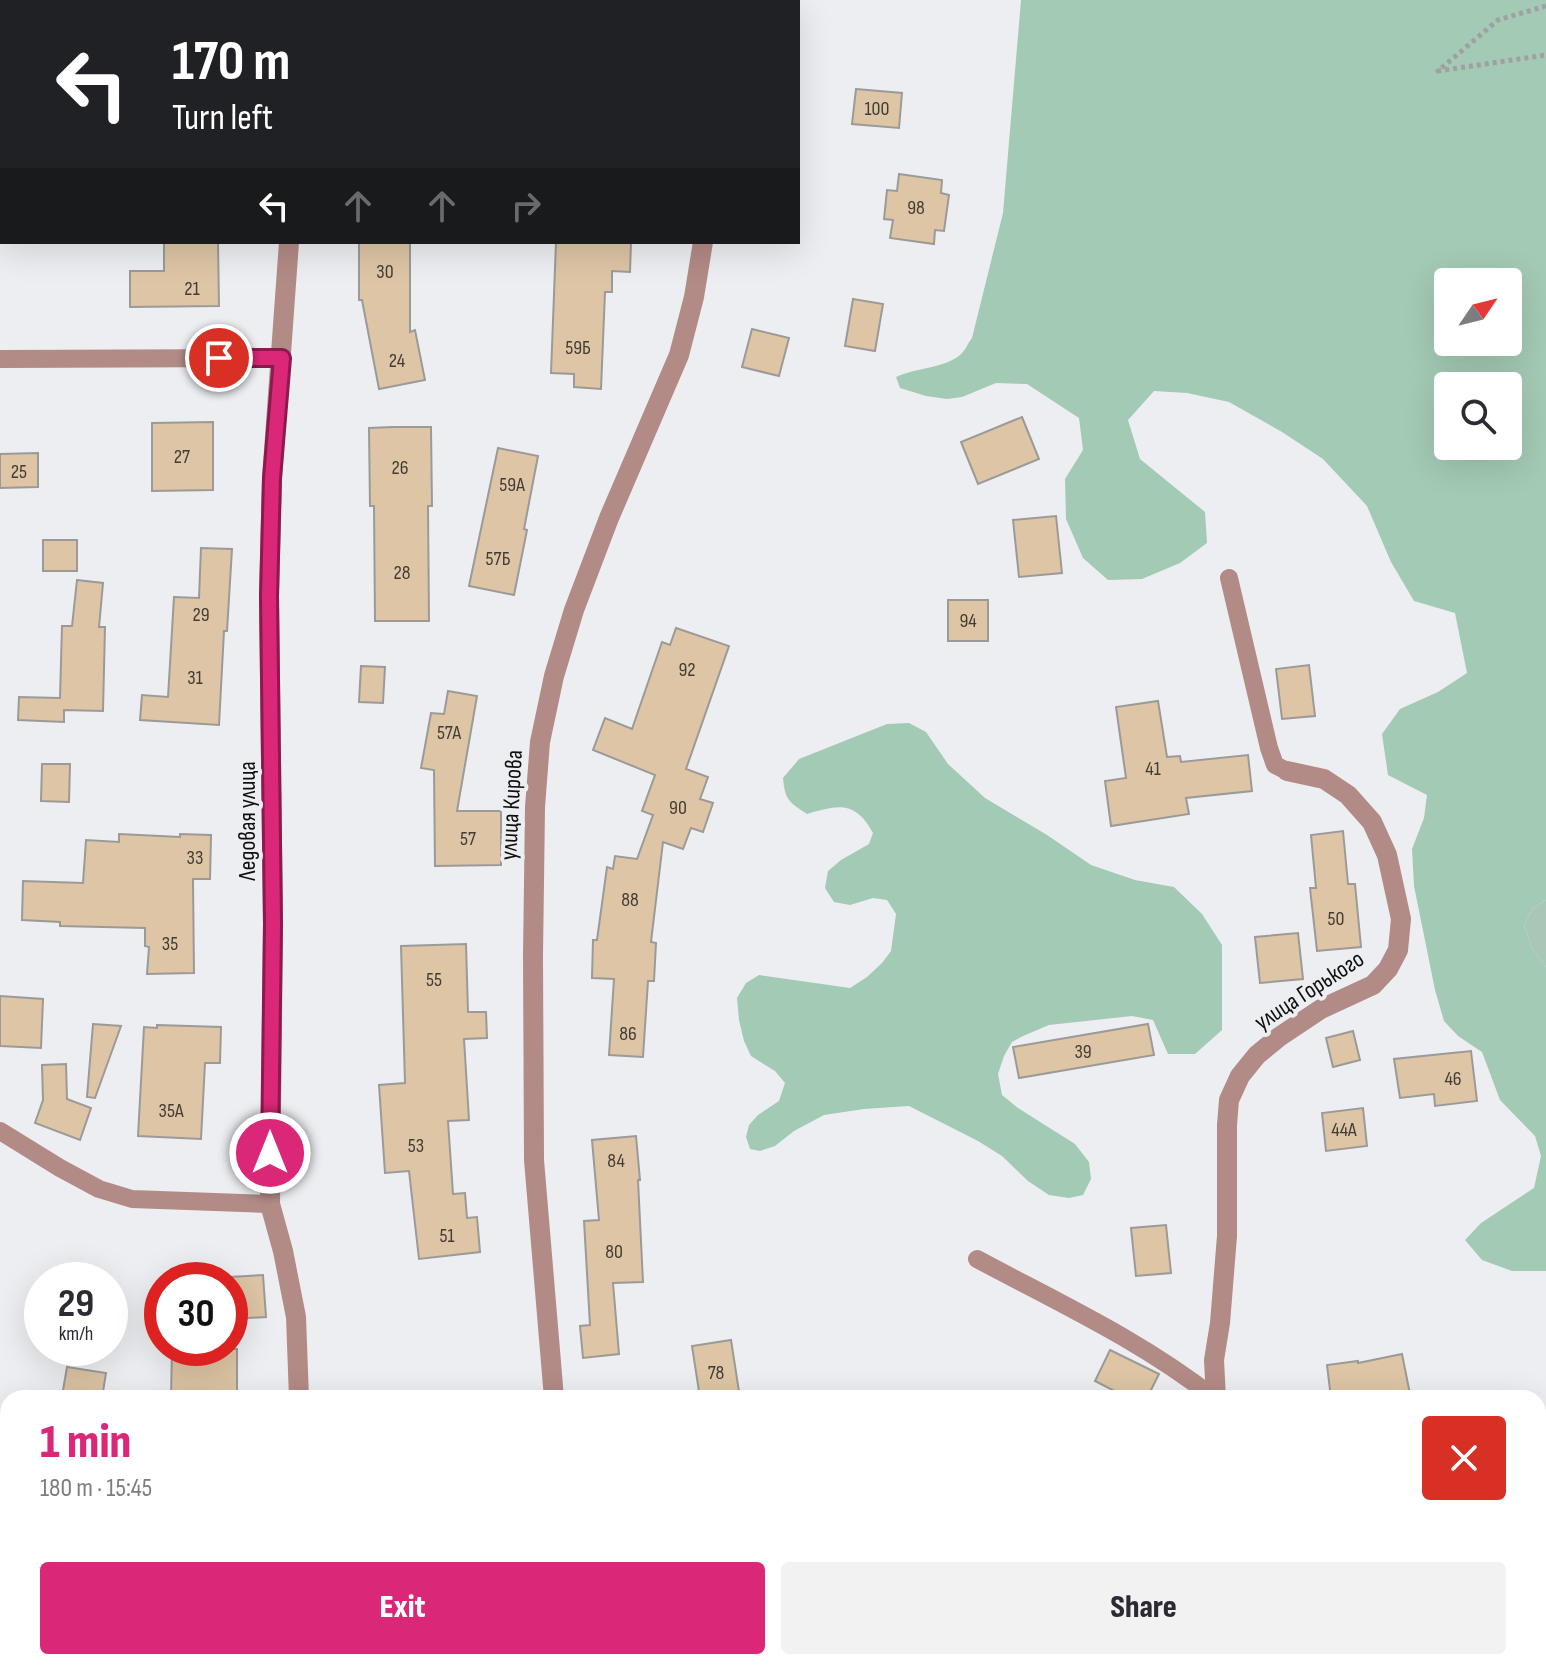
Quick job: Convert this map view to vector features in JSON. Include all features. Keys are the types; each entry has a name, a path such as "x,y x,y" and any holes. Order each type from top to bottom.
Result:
{"street":[{"name":"Ледовая улица","path":"289,244 272,478 269,596 273,924 270,1204 296,1317 299,1390"},
{"name":"улица Кирова","path":"553,1390 534,1160 535,807 540,742 554,676 574,610 609,518 679,355 694,297 703,244"},
{"name":"улица Горького","path":"1215,1390 1214,1360 1227,1236 1229,1100 1240,1076 1257,1055 1321,1009 1373,985 1388,969 1398,950 1401,919 1387,855 1372,822 1348,795 1324,779 1287,771"}],"lane":[{"path":"0,359 282,358"},
{"path":"1229,578 1269,748 1275,765 1287,771"},
{"path":"0,1131 99,1189 132,1199 270,1204"},
{"path":"977,1259 1109,1330 1182,1372 1205,1390"}],"path":[{"path":"1546,6 1498,20 1438,71 1546,55"}],"green space":[{"path":"1021,0 1546,0 1546,900 1533,908 1524,925 1532,948 1546,967 1546,1271 1512,1271 1482,1260 1465,1240 1481,1223 1534,1188 1541,1156 1535,1136 1500,1100 1482,1052 1458,1036 1444,1021 1414,886 1412,849 1424,818 1427,795 1388,775 1382,734 1400,709 1438,692 1467,673 1455,613 1414,601 1391,562 1367,506 1323,459 1229,402 1187,393 1154,391 1128,420 1140,459 1205,512 1207,543 1180,563 1142,579 1108,580 1083,558 1066,519 1065,479 1083,450 1079,418 1027,384 996,383 962,397 947,399 900,388 896,377 954,359 972,338 1003,213"},
{"path":"909,723 926,732 948,764 985,798 1091,865 1135,880 1174,887 1202,914 1222,945 1222,1030 1195,1054 1168,1054 1153,1020 1132,1016 1049,1025 1012,1042 1004,1056 998,1074 1002,1095 1075,1144 1089,1162 1091,1179 1083,1195 1069,1198 1049,1195 1028,1181 1002,1156 909,1106 824,1115 794,1131 775,1146 760,1151 750,1149 746,1137 749,1125 779,1101 785,1083 775,1071 751,1056 744,1041 737,998 746,983 759,975 850,988 867,977 891,951 896,914 887,900 873,898 850,905 834,902 825,888 828,871 869,844 873,833 852,810 837,807 807,814 789,800 783,778 799,759 887,724"},
{"path":"1546,900 1546,967 1532,948 1524,925 1533,908"}],"building":[{"path":"856,89 902,93 899,128 852,124"},
{"path":"899,174 942,180 941,193 949,195 944,231 935,230 934,244 890,238 893,220 884,219 887,190 897,191"},
{"path":"164,244 218,244 219,306 130,307 130,271 164,271"},
{"path":"359,244 410,244 410,332 415,330 425,380 379,389 362,300 359,300"},
{"path":"556,244 631,244 630,272 612,271 612,292 605,292 601,389 574,387 574,374 551,373"},
{"path":"853,299 883,304 875,351 845,346"},
{"path":"752,329 789,338 779,376 742,367"},
{"path":"1022,417 1039,459 978,484 961,442"},
{"path":"213,422 213,490 152,491 152,423"},
{"path":"431,427 429,621 375,621 374,506 370,506 369,428"},
{"path":"498,448 538,456 514,595 469,586"},
{"path":"38,453 38,487 0,488 0,454"},
{"path":"1056,516 1062,573 1019,577 1013,520"},
{"path":"43,540 77,540 77,571 43,571"},
{"path":"201,548 232,549 219,725 140,720 142,695 168,697 174,597 199,598"},
{"path":"77,580 103,583 99,627 105,627 103,711 64,710 64,722 18,720 19,697 60,698 62,626 72,626"},
{"path":"948,600 988,600 988,641 948,641"},
{"path":"676,628 729,646 686,769 708,777 700,799 713,803 703,832 691,828 683,849 663,842 651,942 656,943 654,981 648,981 643,1057 609,1055 614,979 592,978 593,940 597,940 607,867 613,869 615,856 637,859 653,815 642,811 655,775 593,750 605,718 632,729 662,642 670,645"},
{"path":"1309,665 1315,716 1282,719 1276,669"},
{"path":"361,666 385,667 383,703 359,702"},
{"path":"448,691 477,696 457,811 501,811 501,865 435,866 434,770 421,768 431,713 444,714"},
{"path":"1158,701 1167,757 1180,756 1181,762 1248,755 1252,791 1186,798 1189,814 1111,826 1105,781 1126,778 1116,707"},
{"path":"42,764 70,764 69,802 41,801"},
{"path":"1343,831 1348,884 1355,884 1361,947 1317,951 1310,888 1316,888 1311,835"},
{"path":"119,834 211,835 210,879 193,879 194,973 147,974 149,947 145,946 145,928 60,926 60,922 22,920 23,881 83,883 86,840 119,842"},
{"path":"1298,933 1303,979 1260,983 1255,937"},
{"path":"466,944 468,1012 486,1012 487,1038 464,1039 469,1120 448,1121 453,1194 465,1193 467,1218 477,1217 480,1252 419,1259 409,1171 385,1173 379,1085 405,1083 401,946"},
{"path":"0,996 43,999 41,1048 0,1046"},
{"path":"93,1024 121,1026 95,1098 87,1097"},
{"path":"1148,1024 1154,1055 1019,1078 1013,1047"},
{"path":"157,1025 221,1027 220,1063 205,1063 201,1139 138,1136 144,1027 157,1028"},
{"path":"1353,1031 1360,1060 1333,1067 1326,1038"},
{"path":"1471,1051 1477,1101 1435,1106 1434,1094 1400,1098 1394,1059"},
{"path":"66,1064 67,1099 91,1108 80,1140 35,1123 43,1100 42,1065"},
{"path":"1363,1108 1367,1146 1326,1151 1322,1113"},
{"path":"636,1136 643,1282 613,1283 619,1354 583,1358 580,1326 590,1325 584,1221 599,1220 592,1140"},
{"path":"1166,1225 1171,1273 1136,1276 1131,1228"},
{"path":"263,1275 266,1317 248,1318 248,1276"},
{"path":"731,1340 739,1390 699,1390 692,1346"},
{"path":"1110,1350 1159,1374 1151,1390 1112,1390 1095,1381"},
{"path":"1402,1354 1409,1390 1330,1390 1327,1365 1358,1363"},
{"path":"172,1366 237,1366 237,1390 171,1390"},
{"path":"67,1367 106,1373 103,1390 63,1390"}],"route":[{"path":"219,358 282,358 272,478 269,596 273,924 270,1153"}]}
